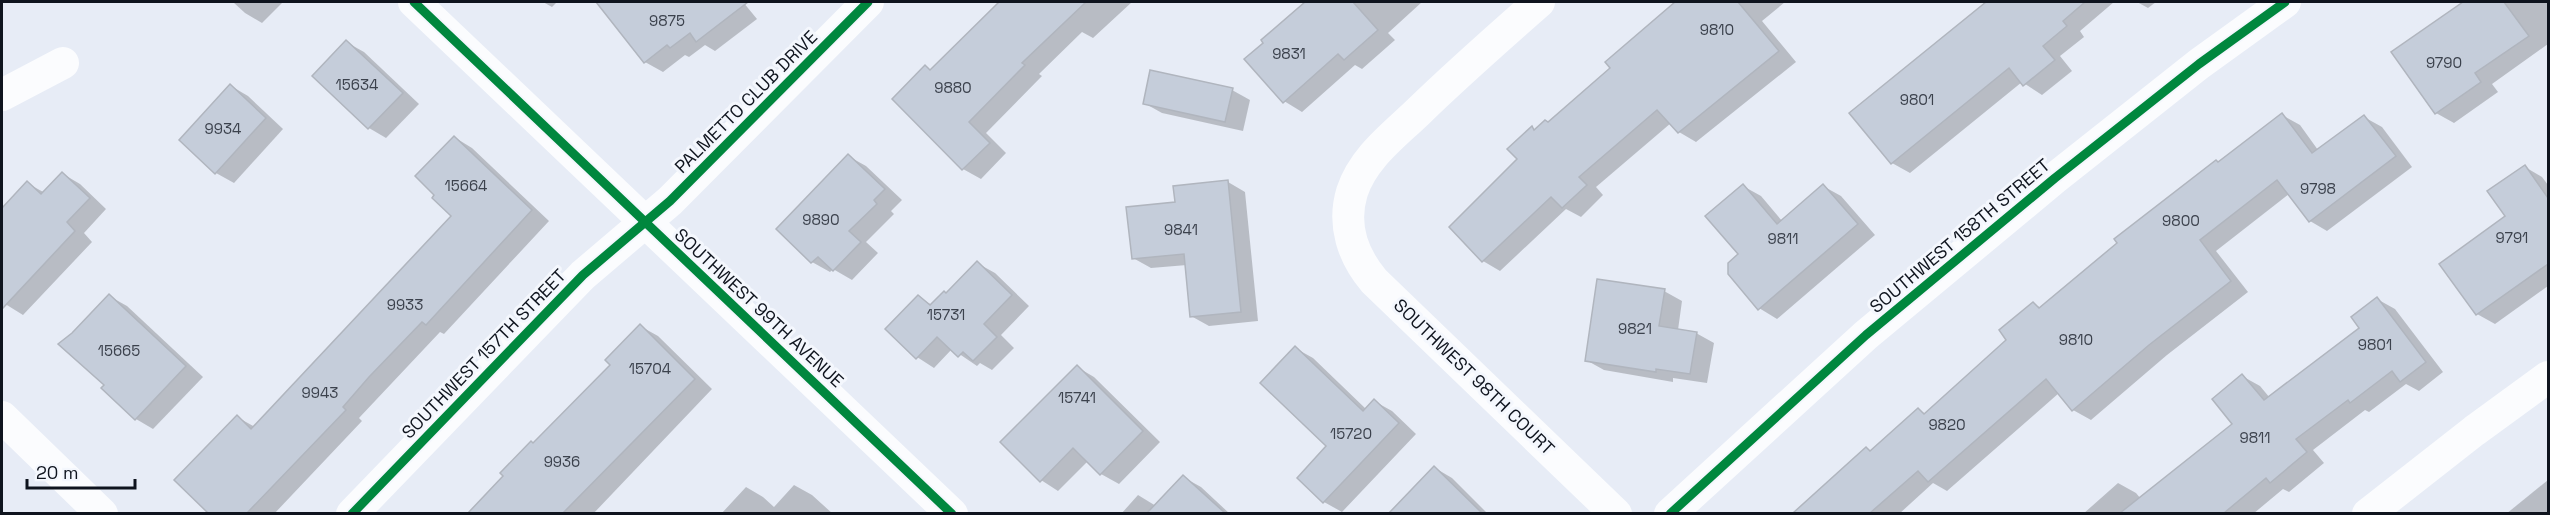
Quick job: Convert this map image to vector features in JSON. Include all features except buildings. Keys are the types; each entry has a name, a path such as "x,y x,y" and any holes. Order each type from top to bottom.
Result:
{"street":[{"name":"SOUTHWEST 99TH AVENUE","path":"414,2 948,512"},
{"name":"PALMETTO CLUB DRIVE","path":"644,222 683,189 868,2"},
{"name":"SOUTHWEST 98TH COURT","path":"1539,2 1475,58 1365,165 1350,199 1349,230 1358,258 1374,281 1616,513"},
{"name":"SOUTHWEST 158TH STREET","path":"1670,513 1893,312 2055,178 2199,64 2285,2"},
{"path":"2,95 63,63"},
{"name":"SOUTHWEST 157TH STREET","path":"352,513 583,275 644,222"},
{"path":"2368,513 2548,377"},
{"path":"2,417 102,513"}],"cycle path":[{"path":"414,2 952,514"},
{"path":"352,514 583,275 670,201 868,2"},
{"path":"1670,514 1866,335 2055,178 2199,64 2285,2"}]}
